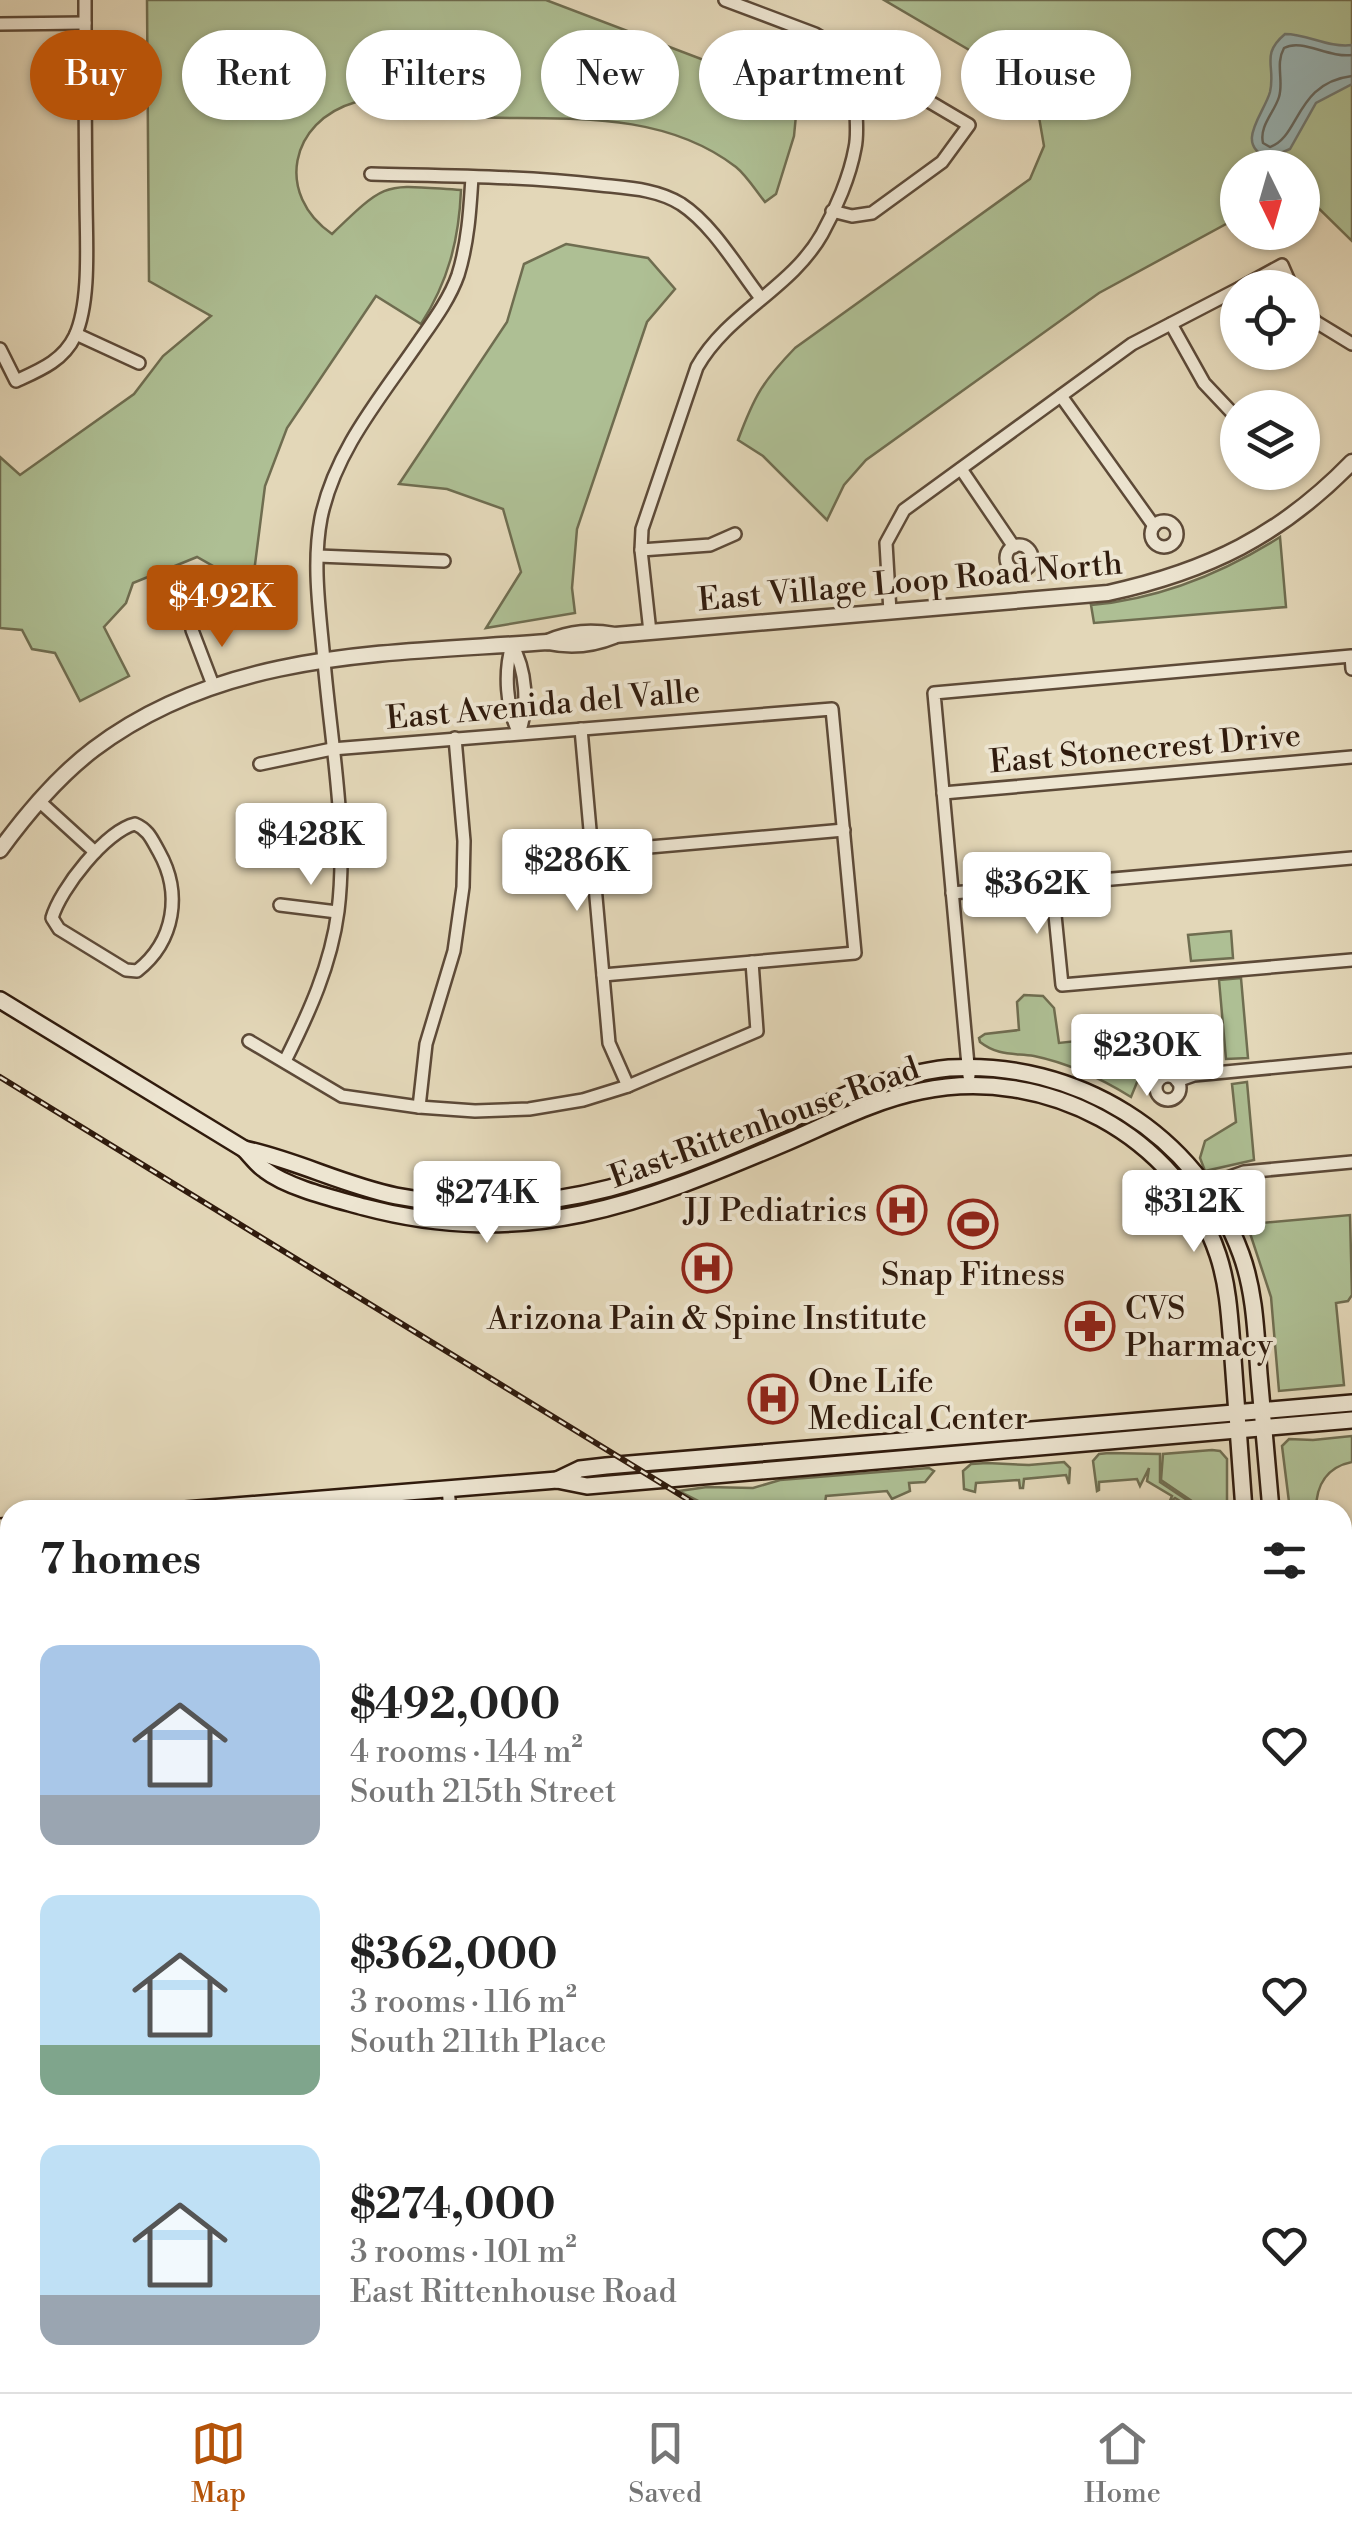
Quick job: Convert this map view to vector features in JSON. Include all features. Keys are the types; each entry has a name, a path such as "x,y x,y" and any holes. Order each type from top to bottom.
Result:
{"main road":[{"name":"East Rittenhouse Road","path":"0,1000 244,1149 267,1172 327,1197 438,1221 492,1224 610,1209 675,1189 895,1097 996,1068 1047,1077 1096,1094 1156,1133 1179,1154 1204,1185 1240,1253 1249,1284 1270,1500"},
{"name":"East Rittenhouse Road","path":"969,1076 1049,1096 1106,1120 1148,1150 1188,1192 1207,1227 1225,1282 1243,1500"},
{"path":"557,1480 593,1467 1352,1402"},
{"path":"305,1500 557,1480 587,1486 1352,1420"},
{"path":"1045,1446 1055,1428"}],"street":[{"path":"0,350 16,381 48,366 64,354 76,334 82,311 86,251 85,0"},
{"path":"725,0 804,30"},
{"path":"0,24 85,23"},
{"path":"832,211 852,216 872,213 942,162 969,125 941,108"},
{"path":"650,632 642,529 697,368 710,345 808,256 832,211 855,152 858,120"},
{"path":"371,174 549,178 666,196 700,221 760,297"},
{"path":"285,1061 308,1016 325,969 338,912 340,847 324,660 318,556 321,520 345,451 438,315 457,277 468,233 472,177"},
{"path":"890,612 885,555 890,532 904,510 1132,344 1220,298"},
{"path":"1171,324 1204,383 1220,400"},
{"path":"1320,324 1352,344"},
{"path":"76,334 139,363"},
{"path":"1062,396 1154,526"},
{"name":"East Village Loop Road North","path":"0,850 39,801 93,750 124,728 213,685 268,668 548,642 565,646 596,643 615,635 1108,593 1162,582 1196,570 1260,538 1326,489 1352,462"},
{"path":"961,469 1014,547"},
{"path":"641,550 710,544 735,534"},
{"path":"318,556 444,561"},
{"path":"192,630 213,685"},
{"path":"512,645 506,662 511,718 519,734"},
{"path":"969,1076 934,692 1351,662"},
{"name":"East Avenida del Valle","path":"260,764 332,749 832,709 844,830"},
{"path":"582,729 609,1043 628,1086"},
{"path":"418,1107 426,1044 454,951 463,887 464,841 455,738"},
{"name":"East Stonecrest Drive","path":"943,794 1352,757"},
{"path":"39,801 95,852"},
{"path":"135,824 146,828 170,870 174,888 170,924 146,963 136,971 126,970 59,929 52,918 55,907 95,852 122,827 135,824"},
{"path":"592,852 844,830 855,953 603,976"},
{"path":"952,894 1352,858"},
{"path":"1052,885 1062,985 1352,960"},
{"path":"280,905 338,912"},
{"path":"250,1040 342,1096 418,1107 529,1109 583,1100 628,1086 758,1031 752,962"},
{"path":"1177,1081 1194,1075 1352,1060"},
{"path":"1188,1192 1244,1172 1352,1162"},
{"path":"448,1488 449,1500"}],"green space":[{"path":"147,0 546,0 625,30 541,30 541,119 521,118 521,30 346,30 346,106 326,117 326,30 182,30 182,120 323,120 304,142 297,180 302,200 332,234 365,203 401,187 461,190 458,226 445,276 421,324 376,296 287,428 265,486 252,588 197,557 133,583 126,603 104,627 129,676 80,701 55,653 32,649 22,630 0,628 0,457 20,475 134,394 163,356 211,316 149,281 148,120 162,120 162,30 147,30"},
{"path":"884,0 1352,0 1352,241 1320,210 1320,150 1220,150 1220,227 1099,293 866,460 844,485 827,520 763,456 738,440 749,412 774,371 795,348 1030,179 1044,146 1040,120 1131,120 1131,30 961,30 961,45"},
{"path":"679,51 699,58 699,120 796,120 776,194 765,202 736,167 702,146 666,132 589,120 679,120"},
{"path":"566,244 648,258 675,289 647,322 577,529 572,588 575,613 486,628 521,572 503,509 447,489 399,484 507,322 524,264"},
{"path":"1280,537 1286,607 1094,623 1091,605 1141,597 1190,582"},
{"path":"1231,931 1233,958 1191,961 1188,935"},
{"path":"1241,978 1248,1058 1226,1059 1219,980"},
{"path":"1024,995 1043,996 1054,1008 1059,1043 1133,1035 1142,1070 1131,1097 1072,1067 1034,1056 999,1052 980,1042 985,1034 1019,1030 1017,1002"},
{"path":"1247,1082 1254,1160 1205,1171 1200,1158 1205,1141 1236,1122 1232,1084"},
{"path":"1258,1179 1262,1223 1350,1215 1352,1295 1348,1301 1336,1303 1344,1385 1279,1391 1271,1297 1248,1227 1236,1206 1220,1196 1226,1186"},
{"path":"1352,1436 1352,1462 1325,1478 1317,1500 1289,1500 1282,1446 1289,1439"},
{"path":"1220,1451 1227,1459 1227,1500 1190,1500 1161,1480 1163,1454"},
{"path":"1099,1454 1160,1454 1160,1482 1187,1500 1170,1500 1172,1496 1147,1481 1149,1468 1140,1486 1137,1479 1099,1482 1097,1491 1093,1461"},
{"path":"1064,1462 1070,1468 1069,1484 1066,1475 1024,1479 1023,1488 1019,1480 976,1483 975,1492 964,1489 963,1471 971,1464"},
{"path":"929,1468 934,1471 925,1482 909,1483 910,1491 892,1499 887,1491 826,1496 825,1500 697,1500 679,1491 753,1488 780,1480"}],"water":[{"path":"1285,34 1352,45 1352,84 1316,103 1290,149 1257,150 1252,137 1270,92 1271,55"}],"railway":[{"path":"0,1077 689,1500"}],"place":[{"name":"JJ Pediatrics","path":"902,1210"},
{"name":"Snap Fitness","path":"973,1224"},
{"name":"Arizona Pain & Spine Institute","path":"707,1268"},
{"name":"CVS Pharmacy","path":"1090,1326"},
{"name":"One Life Medical Center","path":"773,1399"}]}
